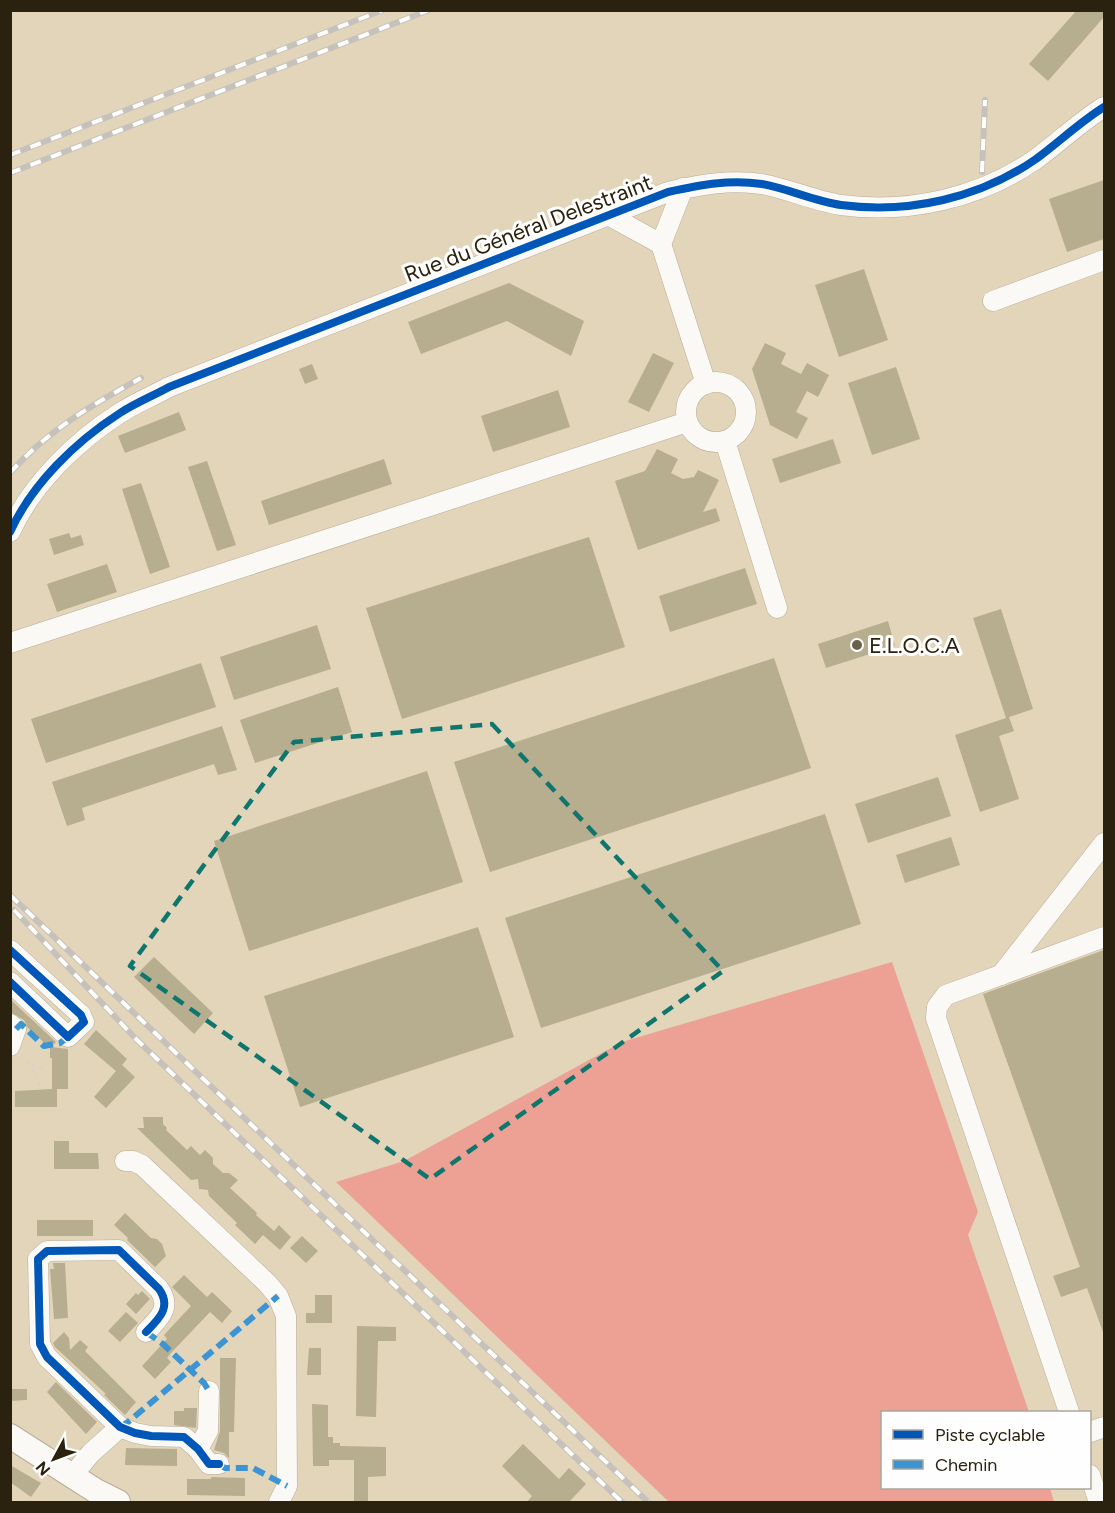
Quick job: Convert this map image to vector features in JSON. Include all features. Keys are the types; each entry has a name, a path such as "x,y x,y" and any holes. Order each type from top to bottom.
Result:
{"main road":[{"path":"10,1436 118,1503"}],"street":[{"name":"Rue du Général Delestraint","path":"10,532 19,514 43,481 75,447 119,414 144,400 170,387 608,215 668,192 705,183 732,181 763,184 840,205 889,207 927,204 980,188 1013,173 1037,158 1104,107"},
{"path":"683,189 661,244 706,384"},
{"path":"608,215 661,244"},
{"path":"993,301 1104,260"},
{"path":"723,383 731,387 743,399 745,407 743,424 739,432 725,441 716,442 698,436 687,422 689,399 699,387 706,384 723,383"},
{"path":"10,643 687,422"},
{"path":"725,441 777,608"},
{"path":"1001,975 1104,843"},
{"path":"1068,1411 936,1018 937,1007 946,994 1104,937"},
{"path":"10,950 29,967 81,1015 84,1022 68,1037 11,984 29,967"},
{"path":"10,1024 16,1029 13,1050"},
{"path":"125,1161 133,1161 142,1165 267,1283 283,1305 286,1316 287,1486 279,1503"},
{"path":"146,1332 164,1311 166,1304 164,1296 119,1250 47,1251 38,1259 40,1344 47,1357 120,1427 135,1433 191,1443 209,1464 219,1464"},
{"path":"191,1443 208,1431 209,1391"},
{"path":"72,1476 91,1453 120,1427"},
{"path":"1091,1480 1099,1503"}],"path":[{"path":"13,1050 28,1063 36,1074 40,1087"},
{"path":"28,1063 36,1067 47,1068"}],"highlighted area":[{"path":"492,724 723,971 430,1179 130,966 294,742"}],"shaded area":[{"path":"892,962 978,1212 968,1235 1029,1411 881,1411 881,1489 1050,1489 1054,1502 669,1502 336,1182 404,1161 622,1042"}],"building":[{"path":"1077,10 1104,10 1104,17 1048,81 1029,64"},
{"path":"1104,180 1104,239 1067,252 1049,199"},
{"path":"864,269 888,340 839,357 815,285"},
{"path":"509,283 584,321 571,356 507,321 421,354 408,322"},
{"path":"765,343 786,353 781,364 801,374 807,363 829,375 818,397 807,391 796,412 808,418 797,439 770,425 752,369"},
{"path":"653,353 674,363 649,412 628,402"},
{"path":"312,364 318,379 305,384 299,369"},
{"path":"896,367 920,439 872,455 848,383"},
{"path":"558,390 570,427 493,452 481,416"},
{"path":"179,412 186,430 125,453 118,436"},
{"path":"833,439 841,463 780,483 772,459"},
{"path":"657,449 678,459 671,473 683,479 694,477 698,470 719,480 703,512 716,508 720,521 638,550 615,481 645,471"},
{"path":"384,459 392,484 269,525 261,501"},
{"path":"207,461 236,545 217,551 188,467"},
{"path":"141,483 170,567 150,574 122,489"},
{"path":"69,533 71,538 81,535 84,545 54,555 49,539"},
{"path":"589,537 625,647 402,719 366,608"},
{"path":"107,564 117,592 57,612 47,584"},
{"path":"745,568 757,604 670,632 659,596"},
{"path":"1001,609 1033,709 1009,717 1014,731 999,736 1019,799 980,812 955,735 1006,718 973,618"},
{"name":"E.L.O.C.A","path":"888,621 895,646 826,668 818,644"},
{"path":"317,625 331,669 234,700 220,657"},
{"path":"774,658 811,768 490,872 454,762"},
{"path":"201,663 216,707 46,763 31,719"},
{"path":"338,687 352,732 255,763 240,720"},
{"path":"222,726 237,770 218,775 214,764 82,808 85,820 67,826 52,782"},
{"path":"427,771 463,882 249,951 214,841"},
{"path":"938,777 951,816 868,843 855,804"},
{"path":"825,814 861,924 541,1028 505,918"},
{"path":"951,837 960,865 905,883 896,855"},
{"path":"478,927 514,1037 300,1107 264,996"},
{"path":"1104,950 1103,1332 1087,1288 1061,1297 1053,1276 1080,1267 983,994"},
{"path":"154,957 213,1013 194,1034 134,977"},
{"path":"10,999 56,1042 51,1047 68,1049 68,1089 57,1089 57,1107 15,1107 15,1091 52,1089 52,1058 50,1058 50,1048 28,1028 24,1020 10,1012"},
{"path":"96,1030 127,1059 122,1065 135,1077 106,1108 94,1097 116,1071 84,1044"},
{"path":"143,1117 163,1117 166,1130 187,1150 191,1146 200,1155 205,1150 213,1158 213,1164 223,1173 229,1173 238,1180 230,1188 274,1231 279,1225 291,1237 280,1250 263,1235 255,1244 235,1225 237,1223 209,1196 208,1190 199,1189 198,1179 191,1180 137,1128 144,1128"},
{"path":"54,1141 69,1141 69,1153 98,1153 99,1169 54,1169"},
{"path":"125,1213 151,1238 157,1239 162,1244 166,1256 155,1267 114,1225"},
{"path":"37,1220 93,1220 93,1236 37,1236"},
{"path":"302,1236 318,1251 306,1263 290,1248"},
{"path":"53,1263 65,1263 68,1318 54,1319 50,1269 54,1269"},
{"path":"184,1275 207,1297 212,1292 232,1311 222,1323 210,1312 170,1354 167,1358 171,1362 155,1379 142,1366 167,1339 164,1335 191,1306 172,1287"},
{"path":"142,1291 150,1299 136,1314 126,1304 136,1293 138,1295"},
{"path":"315,1295 332,1295 332,1323 306,1323 306,1313 315,1313"},
{"path":"126,1312 138,1323 120,1342 108,1331"},
{"path":"357,1326 396,1327 396,1341 378,1341 376,1417 356,1416"},
{"path":"64,1332 69,1338 70,1350 80,1340 88,1347 85,1351 136,1402 125,1415 104,1395 106,1394 55,1347 53,1343"},
{"path":"309,1348 321,1348 321,1375 307,1375"},
{"path":"220,1358 236,1358 234,1432 229,1432 229,1458 224,1453 214,1450 220,1431"},
{"path":"56,1382 97,1422 86,1434 47,1392"},
{"path":"10,1389 27,1389 27,1400 10,1401"},
{"path":"312,1404 328,1405 328,1437 333,1437 333,1443 340,1443 340,1446 386,1447 386,1476 368,1477 368,1503 354,1503 354,1460 329,1460 329,1466 313,1466"},
{"path":"184,1408 197,1408 196,1428 174,1425 174,1411 184,1411"},
{"path":"523,1444 559,1479 569,1468 586,1484 568,1503 526,1503 532,1496 502,1466"},
{"path":"126,1448 177,1449 177,1466 125,1465"},
{"path":"10,1465 41,1483 31,1497 10,1482"},
{"path":"211,1477 245,1478 245,1496 187,1495 187,1479 211,1479"}],"railway":[{"path":"10,155 383,10"},
{"path":"10,173 429,10"},
{"path":"982,172 985,100"},
{"path":"10,473 39,444 71,419 141,378"},
{"path":"10,895 648,1502"},
{"path":"14,910 136,1039 622,1502"}],"marked path":[{"path":"16,1029 21,1024 44,1046 60,1043 68,1037"},
{"path":"120,1427 278,1296"},
{"path":"146,1332 163,1344 204,1383 209,1391"},
{"path":"219,1464 225,1468 253,1468 287,1486"}],"cycle path":[{"path":"10,532 30,497 56,465 103,424 126,409 169,387 668,192 703,185 738,182 772,186 841,205 867,207 918,205 968,193 1014,173 1104,107"},
{"path":"10,950 81,1015 84,1022 68,1037 10,982"},
{"path":"146,1332 162,1312 163,1295 119,1250 47,1251 38,1259 40,1344 47,1357 120,1427 151,1436 184,1437 198,1449 209,1464 219,1464"}],"place":[{"name":"E.L.O.C.A","path":"857,645"}]}
